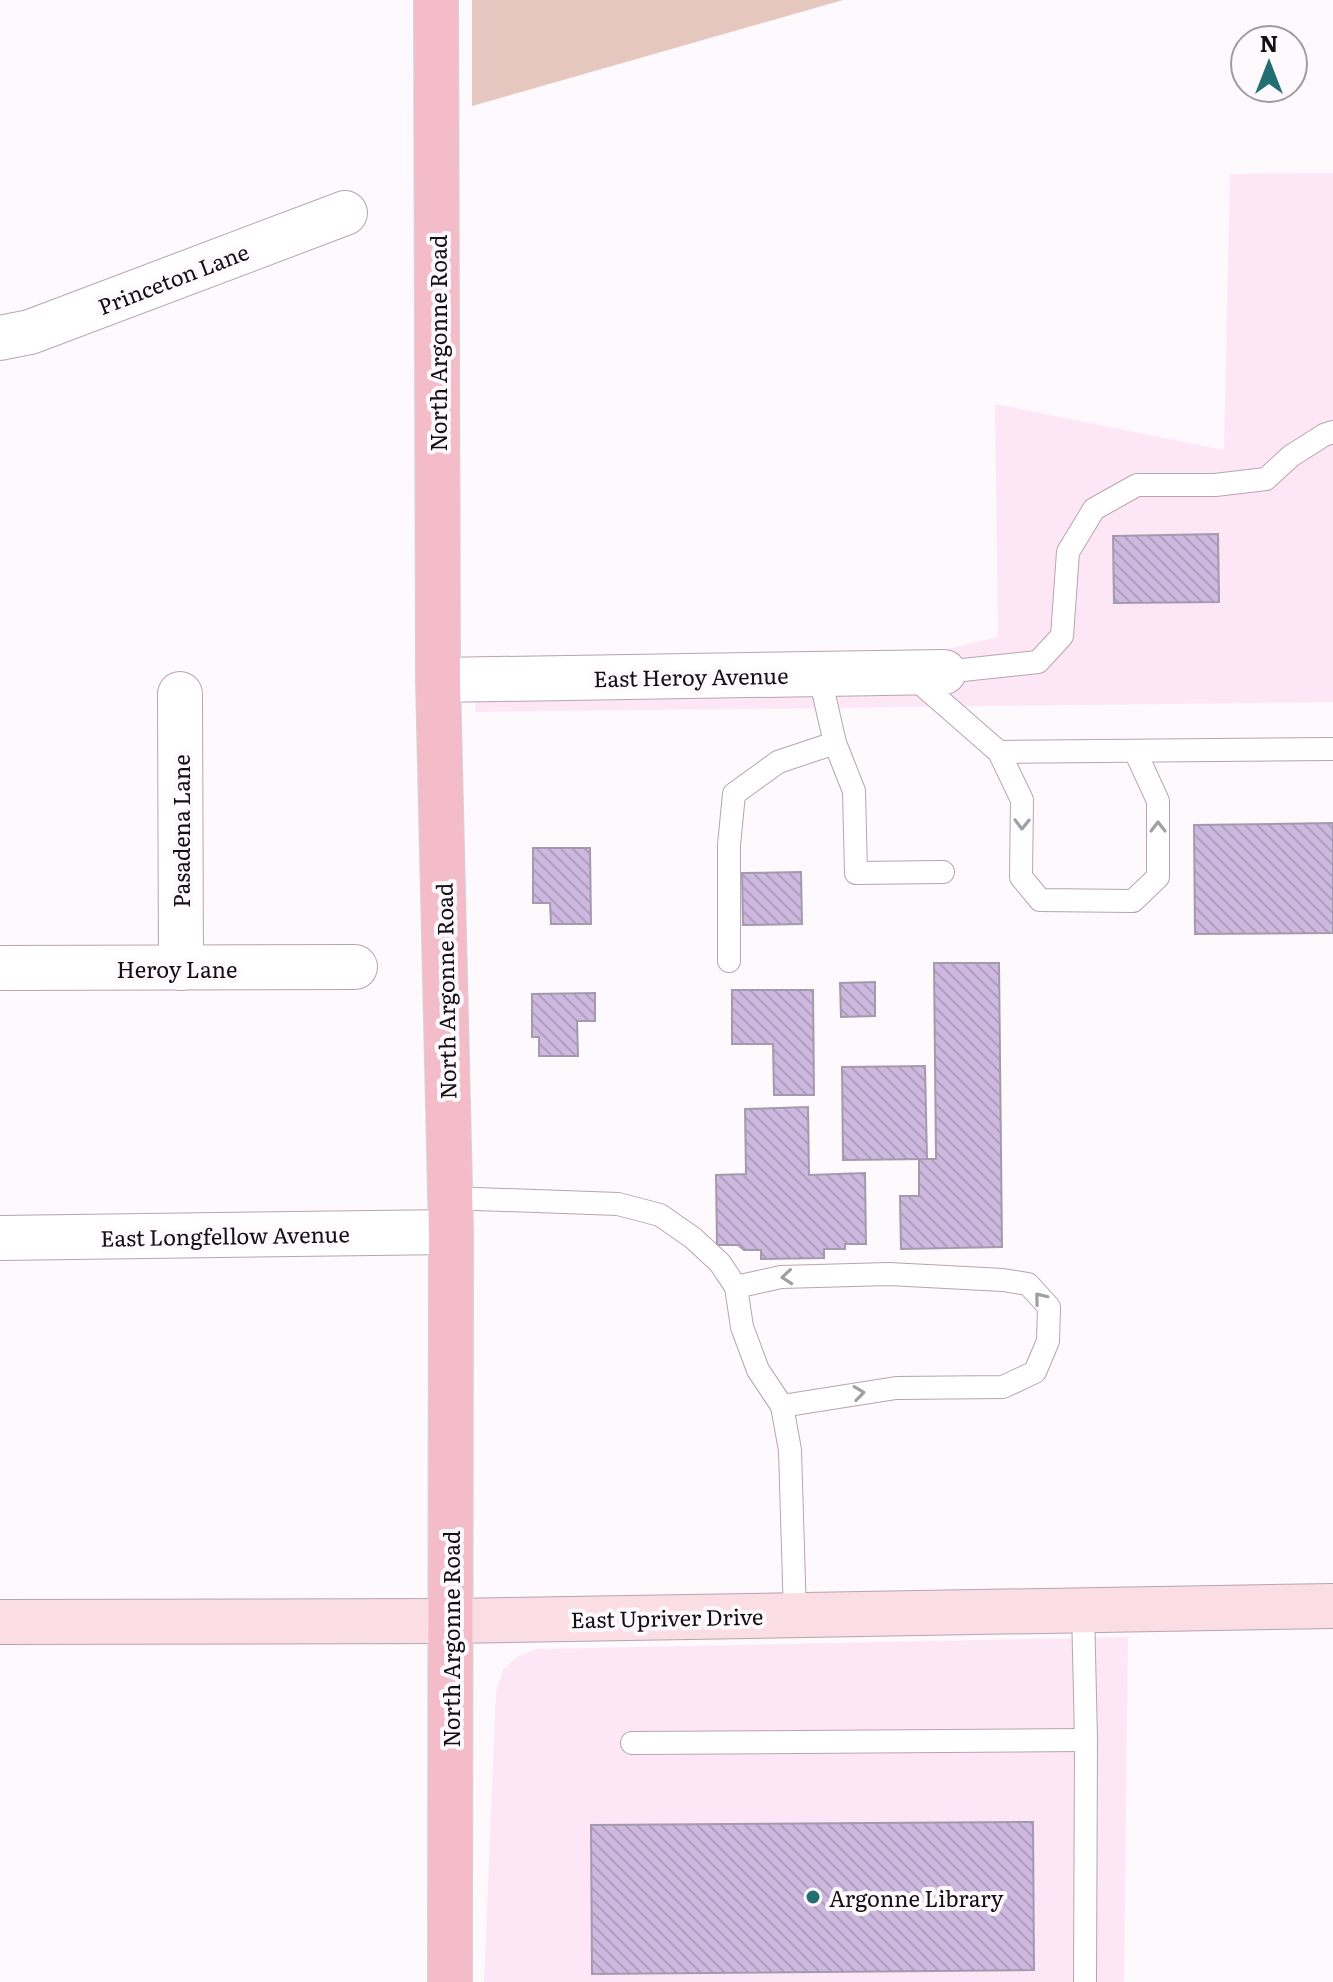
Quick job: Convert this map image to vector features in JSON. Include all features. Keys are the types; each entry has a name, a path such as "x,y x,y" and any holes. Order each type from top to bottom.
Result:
{"main road":[{"name":"North Argonne Road","path":"436,0 438,680 450,1215 450,1982"}],"street":[{"name":"Princeton Lane","path":"0,338 30,332 345,213"},
{"name":"East Heroy Avenue","path":"438,680 926,672"},
{"name":"Pasadena Lane","path":"180,694 181,968"},
{"name":"Heroy Lane","path":"0,968 355,967"},
{"name":"East Longfellow Avenue","path":"0,1238 450,1215"},
{"name":"East Upriver Drive","path":"0,1622 450,1621 1333,1606"}],"lane":[{"path":"926,672 1038,662 1062,636 1068,552 1094,509 1137,485 1215,485 1266,479 1291,456 1333,432"},
{"path":"926,672 999,752 1022,800 1021,877 1040,900 1133,901 1158,877 1158,801 1135,751"},
{"path":"819,673 835,743 854,791 856,873 943,872"},
{"path":"729,961 729,845 734,794 778,762 835,743"},
{"path":"999,752 1333,749"},
{"path":"450,1215 618,1204 660,1215 693,1238 720,1263 736,1287 742,1327 758,1370 782,1406 790,1450 795,1615"},
{"path":"736,1287 781,1277 889,1274 1003,1280 1028,1284 1049,1307 1048,1341 1035,1372 1003,1387 896,1388 782,1406"},
{"path":"1083,1609 1085,1982"},
{"path":"632,1743 1086,1740"}],"shaded area":[{"path":"472,0 843,0 472,106"},
{"path":"1333,173 1333,702 475,712 477,656 935,652 998,637 995,404 1224,450 1230,174"},
{"path":"1128,1637 1124,1982 484,1982 496,1693 503,1670 518,1656 537,1649"}],"building":[{"path":"1218,534 1219,602 1114,603 1113,536"},
{"path":"1333,823 1333,933 1195,934 1194,825"},
{"path":"533,848 590,848 591,924 551,924 550,903 533,903"},
{"path":"801,872 802,924 743,925 742,873"},
{"path":"934,963 999,963 1002,1247 901,1249 900,1196 919,1196 919,1159 936,1159"},
{"path":"875,982 875,1016 841,1017 840,983"},
{"path":"732,990 813,990 814,1095 774,1095 773,1044 732,1044"},
{"path":"595,993 595,1021 577,1021 578,1056 539,1056 539,1037 532,1037 532,994"},
{"path":"925,1066 927,1159 843,1160 842,1067"},
{"path":"808,1107 809,1175 865,1173 866,1244 845,1244 845,1249 824,1249 824,1258 761,1259 761,1250 717,1245 716,1175 746,1174 745,1109"},
{"name":"Argonne Library","path":"1033,1822 1034,1970 592,1974 591,1825"}],"place":[{"name":"Argonne Library","path":"813,1897"}]}
